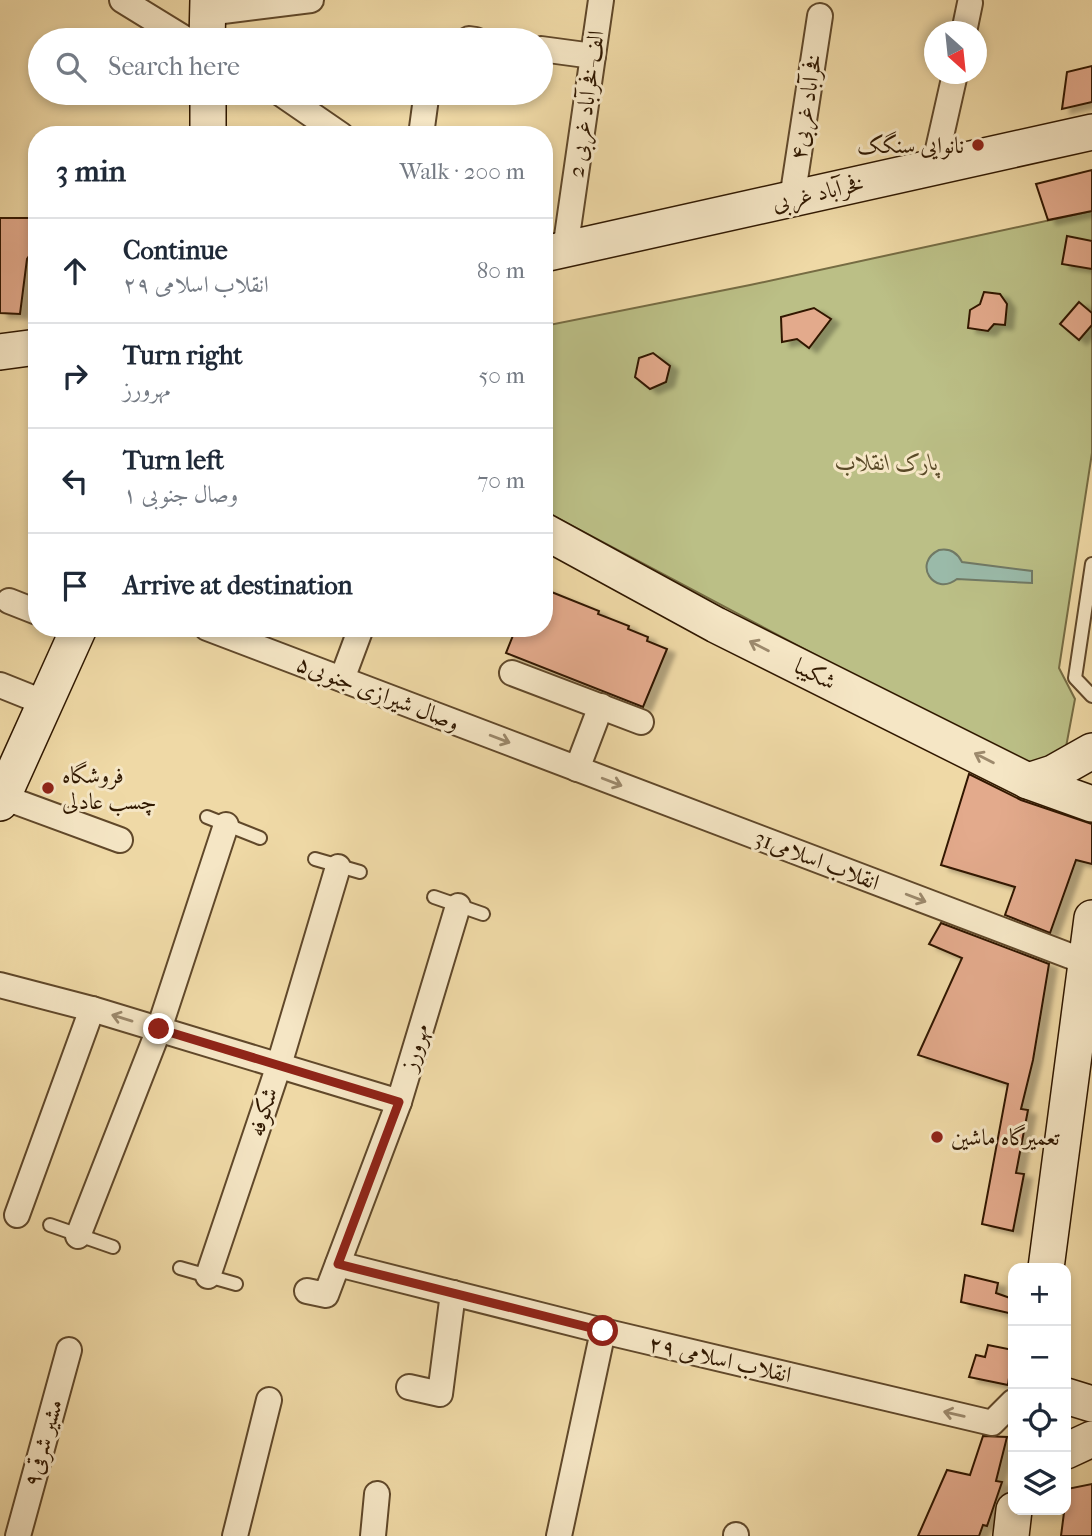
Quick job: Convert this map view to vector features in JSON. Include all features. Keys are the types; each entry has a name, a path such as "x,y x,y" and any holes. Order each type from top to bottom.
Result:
{"main road":[{"path":"208,105 208,126"},
{"name":"فخرآباد غربی","path":"554,252 1092,132"},
{"path":"0,352 28,349"},
{"name":"شکیبا","path":"553,536 716,625 1028,781 1092,804"},
{"path":"1,800 75,637"},
{"path":"1028,781 1053,773 1092,751"},
{"path":"1047,1263 1075,1083 1092,918"},
{"path":"1071,1398 1092,1404"},
{"path":"1071,1449 1092,1439"},
{"path":"1011,1536 1013,1515"}],"street":[{"path":"122,0 202,23 311,0"},
{"name":"2 الف-فخرآباد غربی","path":"554,252 593,55 601,0"},
{"path":"966,21 970,3"},
{"name":"۴فخرآباد غربی","path":"792,199 820,16"},
{"path":"553,50 593,55"},
{"path":"934,167 952,84"},
{"path":"297,105 328,126"},
{"path":"422,126 425,105"},
{"path":"9,601 28,608"},
{"name":"۵وصال شیرازی جنوبی","path":"230,637 548,758"},
{"path":"342,680 358,637"},
{"path":"512,673 641,722"},
{"path":"0,685 45,703"},
{"path":"577,769 601,706"},
{"name":"31انقلاب اسلامی","path":"548,758 1086,962"},
{"path":"1,800 120,840"},
{"path":"78,1236 159,1029 216,821"},
{"name":"شکوفه","path":"208,1276 279,1065 338,866"},
{"name":"مهرورز","path":"307,1291 326,1295 399,1102 458,906"},
{"path":"0,985 92,1009 399,1102"},
{"path":"17,1215 92,1009"},
{"name":"انقلاب اسلامی ۲۹","path":"338,1264 603,1331 992,1423 1008,1407"},
{"path":"409,1387 440,1394 453,1293"},
{"path":"558,1536 603,1331"},
{"name":"مشیر شرقی۹","path":"18,1536 69,1350"},
{"path":"235,1536 269,1400"},
{"path":"373,1536 377,1494"}],"lane":[{"path":"1092,564 1075,678 1092,696"},
{"path":"216,821 260,838"},
{"path":"433,897 483,914"},
{"path":"50,1225 113,1247"},
{"path":"180,1268 236,1284"}],"green space":[{"name":"پارک انقلاب","path":"1092,211 1092,453 1059,668 1075,699 1066,747 1027,767 553,516 553,324 750,285"}],"shaded area":[{"path":"939,550 953,552 962,562 1032,571 1032,583 957,579 941,584 929,576 927,570 931,556"}],"building":[{"path":"1092,66 1092,102 1062,109 1067,72"},
{"path":"1092,170 1092,211 1048,220 1036,184"},
{"path":"0,218 28,218 28,258 20,314 0,313"},
{"path":"1067,236 1092,241 1092,269 1062,264"},
{"path":"984,292 1000,294 1007,304 1005,325 994,324 988,331 968,328 970,310 980,304"},
{"path":"1079,302 1092,313 1092,325 1079,340 1060,324"},
{"path":"814,308 831,319 809,348 797,339 782,342 781,317"},
{"path":"653,353 670,366 666,382 650,389 635,377 639,358"},
{"path":"553,593 599,611 598,614 629,626 628,629 648,637 647,641 667,649 643,707 506,653 512,637 553,637"},
{"path":"969,774 1021,800 1092,824 1092,864 1076,860 1050,933 1005,915 1015,887 941,865"},
{"path":"941,923 1049,964 1033,1060 1021,1109 1028,1110 1016,1173 1024,1174 1013,1231 982,1224 1008,1084 918,1055 962,958 929,944"},
{"path":"965,1275 998,1283 996,1293 1008,1297 1008,1313 961,1302"},
{"path":"988,1345 1008,1349 1008,1385 969,1377 976,1355 985,1357"},
{"path":"983,1436 1007,1437 996,1481 1002,1482 987,1526 983,1525 979,1536 918,1536 947,1470 970,1475"},
{"path":"1092,1484 1092,1536 1061,1536 1064,1515 1071,1515 1071,1488"}],"place":[{"name":"نانوایی سنگک","path":"978,145"},
{"name":"فروشگاه چسب عادلی","path":"48,788"},
{"name":"تعمیرگاه ماشین","path":"937,1137"}],"route":[{"path":"159,1029 399,1102 338,1264 603,1331"}]}
